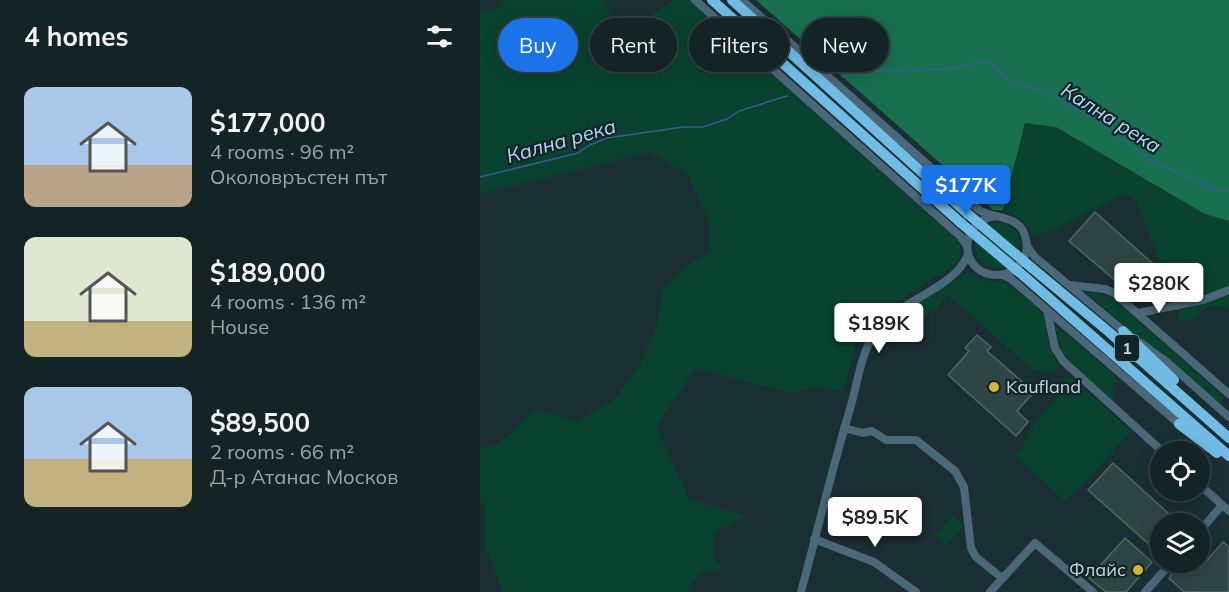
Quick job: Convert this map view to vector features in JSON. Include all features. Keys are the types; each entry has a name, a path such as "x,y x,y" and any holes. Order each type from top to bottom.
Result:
{"highway":[{"name":"1","path":"712,0 1028,272 1229,456"},
{"name":"1","path":"732,0 752,18"},
{"path":"746,4 757,18"},
{"name":"1","path":"789,53 965,219"},
{"name":"1","path":"1028,272 1109,332 1225,434"},
{"path":"1123,331 1225,434"},
{"path":"1179,424 1229,461"}],"street":[{"path":"695,0 952,229 978,268 987,274 1003,275 1011,279 1179,424"},
{"path":"746,4 979,210 1007,217 1016,223 1023,231 1027,246 1035,257 1123,331 1168,363 1229,417"},
{"path":"959,270 968,250 970,233 978,223 996,216"},
{"path":"1003,275 1020,265 1027,246"},
{"path":"801,592 844,428 866,352 875,332 896,312 959,270 978,268"},
{"path":"1066,283 1104,289 1114,293 1227,393"},
{"path":"1138,313 1203,300 1229,290"},
{"path":"1046,309 1055,348 1063,361 1151,441"},
{"path":"844,428 863,433 870,430 886,440 916,440 955,471 964,487 971,548 976,557 1002,578"},
{"path":"1210,494 1226,508 1210,522"},
{"path":"814,539 874,562 916,592"},
{"path":"990,592 1035,543 1093,592"},
{"path":"1145,592 1162,573"}],"green space":[{"path":"505,0 603,0 612,18 590,18 590,72 677,72 677,18 647,18 674,0 689,0 709,18 689,18 689,72 769,72 957,240 961,248 958,262 884,311 875,321 865,339 858,338 843,392 816,387 791,393 696,368 656,427 689,499 746,516 714,533 713,559 723,568 699,573 686,592 503,592 485,546 485,505 480,501 480,448 496,444 503,439 534,409 578,421 614,400 639,366 656,329 663,289 682,269 710,252 710,224 688,175 650,152 480,194 480,12 502,7"},
{"path":"756,0 1229,0 1229,221 1205,214 1056,127 1025,123 1003,210 993,210 837,72 889,72 889,18 801,18 801,40 789,29 789,18 776,18"},
{"path":"1025,123 1056,127 1205,214 1229,221 1229,289 1203,298 1175,302 1137,202 1126,194 1054,230 1033,236 1021,220 1014,214 1003,210"},
{"path":"1002,222 1014,228 1019,236 1019,254 1014,262 1006,267 992,268 984,265 977,258 974,240 977,232 984,225"},
{"path":"967,273 989,281 1005,282 1040,310 1044,317 1048,342 1060,367 1055,372 1033,370 948,295 934,311 931,308 924,317 912,308"},
{"path":"1086,292 1102,294 1113,299 1224,397 1220,404 1171,361 1137,336"},
{"path":"1229,294 1229,309 1210,306 1196,318 1180,322 1177,310"},
{"path":"1054,324 1120,380 1112,387 1115,403 1071,363 1062,351"},
{"path":"1068,375 1131,431 1079,489 1065,501 1015,456 1037,418 1060,396 1058,385"},
{"path":"953,516 964,525 946,546 935,536"}],"building":[{"path":"1095,212 1152,263 1146,270 1157,279 1154,281 1158,285 1152,292 1148,289 1138,300 1069,241"},
{"name":"Kaufland","path":"977,335 991,347 987,351 1034,392 1017,411 1028,422 1016,436 948,375 969,351 965,348"},
{"path":"1113,463 1150,497 1150,501 1155,501 1168,513 1150,513 1150,545 1088,490"},
{"path":"1125,538 1150,560 1150,564 1126,592 1106,592 1089,578"},
{"path":"1223,542 1229,547 1229,592 1184,592 1169,578 1172,573 1210,573 1210,557"}],"waterway":[{"name":"Кална река","path":"842,77 869,71 940,69 990,62 1012,84 1041,90 1092,117 1150,160 1216,190 1229,191"},
{"name":"Кална река","path":"480,177 578,153 607,138 683,127 703,127 727,119 739,111 787,96"}],"place":[{"name":"Kaufland","path":"994,387"},
{"name":"Флайс","path":"1138,570"}]}
